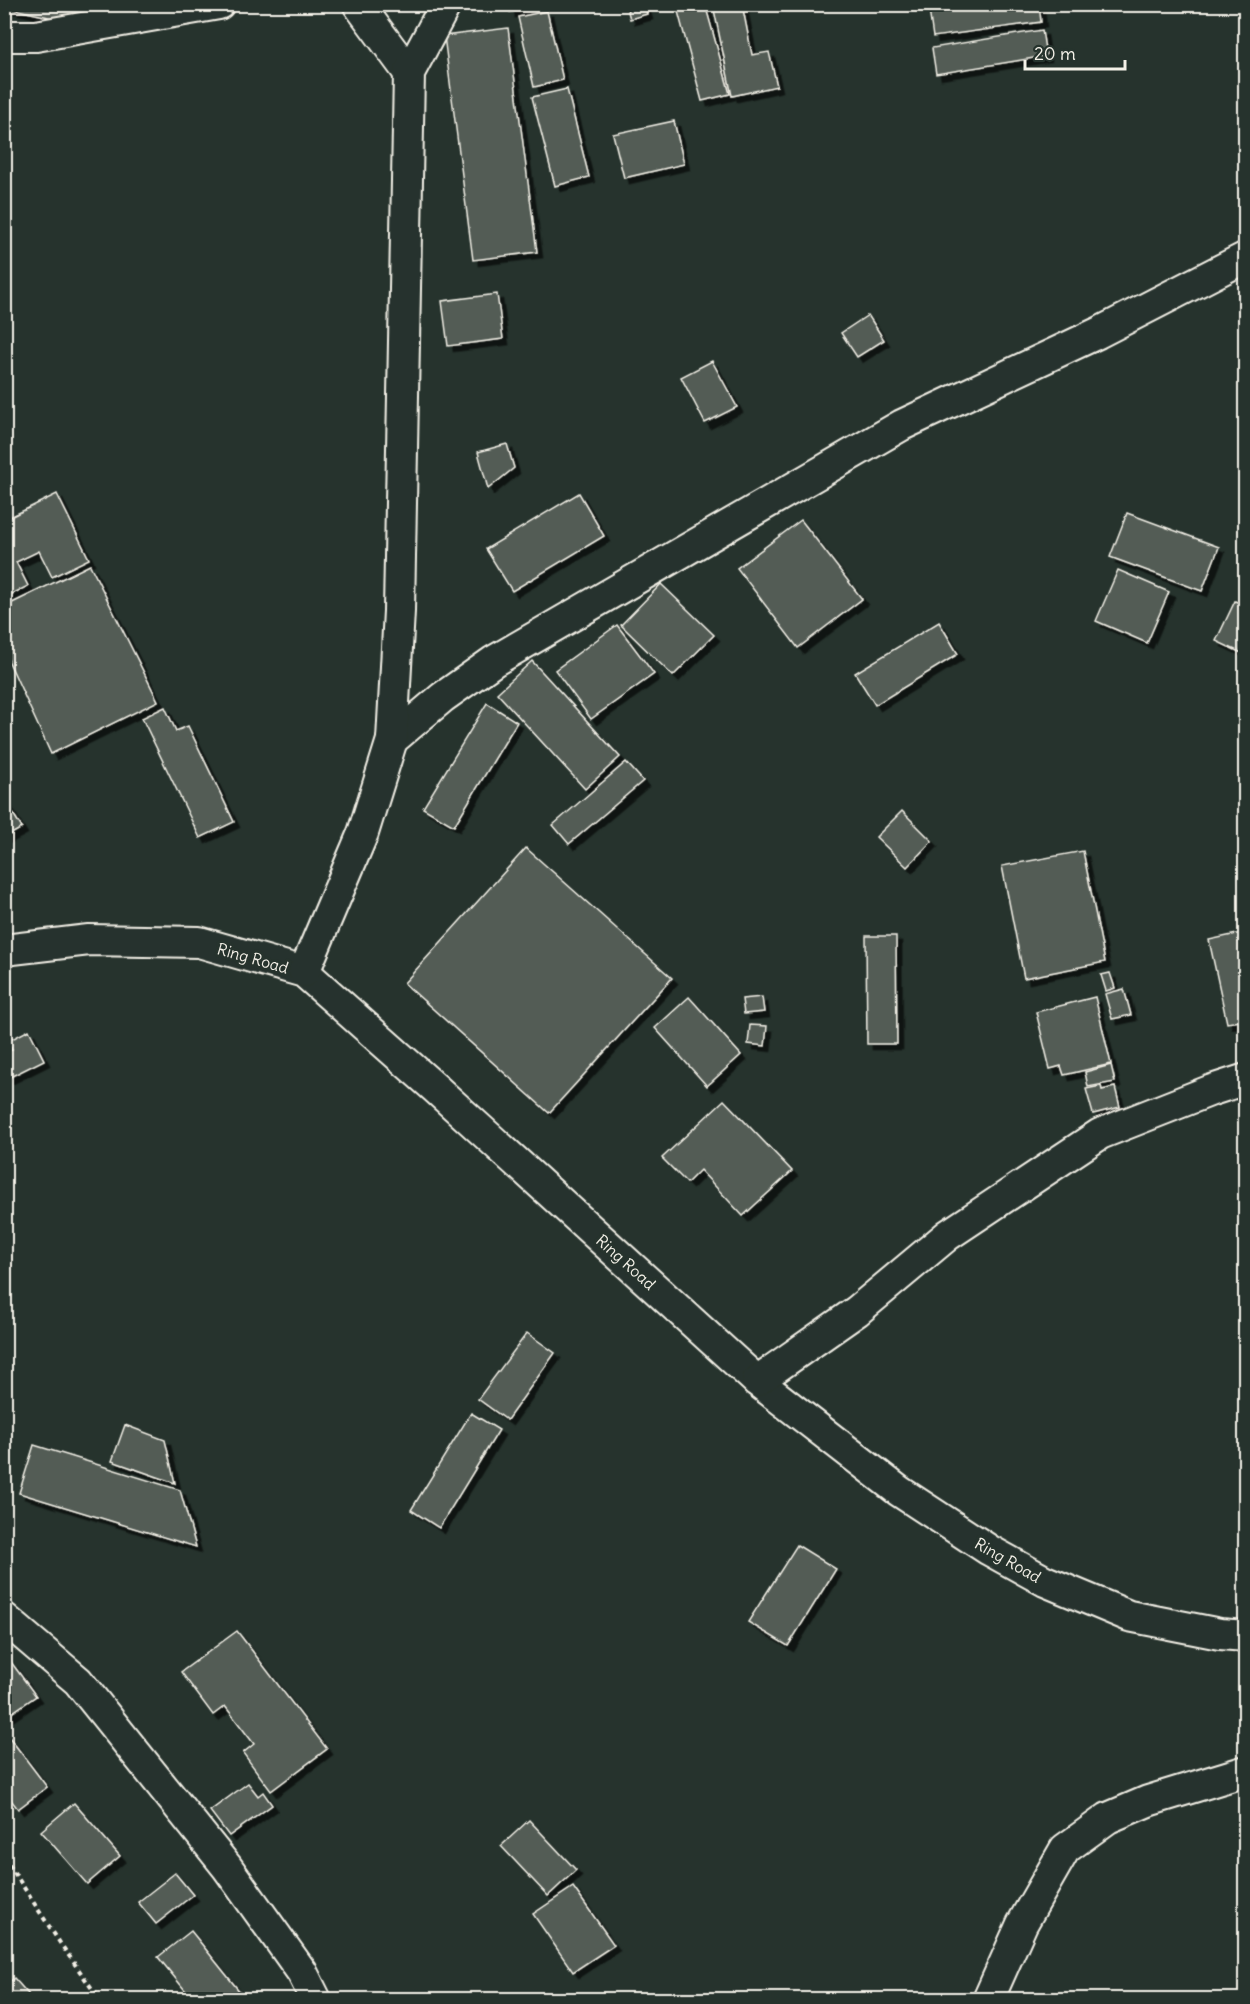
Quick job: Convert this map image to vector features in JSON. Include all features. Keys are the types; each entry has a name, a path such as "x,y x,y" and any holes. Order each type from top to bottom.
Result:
{"street":[{"path":"4,36 36,36 219,4"},
{"path":"358,4 409,73"},
{"path":"304,972 363,833 392,740 399,611 409,73 446,4"},
{"path":"392,740 443,697 494,661 902,425 1098,333 1245,257"},
{"name":"Ring Road","path":"4,950 89,939 199,942 304,972 757,1381 899,1491 989,1550 1045,1581 1129,1616 1220,1634 1245,1636"},
{"path":"757,1381 857,1311 948,1235 1100,1134 1212,1089 1245,1079"},
{"path":"4,1618 78,1682 227,1867 302,1972 316,2000"},
{"path":"988,2000 1022,1924 1065,1849 1108,1818 1148,1801 1245,1771"}],"path":[{"path":"4,1857 100,2000"}],"building":[{"path":"12,4 94,4 96,7 62,20 9,8"},
{"path":"509,4 547,4 510,12"},
{"path":"626,4 644,4 647,14 630,19"},
{"path":"676,4 705,4 730,94 702,101"},
{"path":"742,4 752,55 769,52 777,86 732,96 713,5"},
{"path":"968,4 1039,4 1041,22 933,37 929,10"},
{"path":"547,11 563,80 534,87 518,17"},
{"path":"508,28 537,252 473,260 444,36"},
{"path":"1042,30 1046,56 936,74 932,48"},
{"path":"567,89 589,177 555,186 532,97"},
{"path":"674,121 684,164 624,178 613,134"},
{"path":"497,294 503,339 448,346 442,301"},
{"path":"868,315 884,340 857,357 841,333"},
{"path":"712,361 737,407 705,423 681,377"},
{"path":"507,444 514,468 488,489 478,452"},
{"path":"579,493 604,536 512,591 486,549"},
{"path":"57,494 89,559 52,577 39,551 16,562 28,586 4,598 4,520"},
{"path":"1127,513 1219,547 1202,591 1110,557"},
{"path":"801,520 862,599 798,648 737,568"},
{"path":"90,565 158,701 51,754 4,651 4,607"},
{"path":"1118,570 1169,592 1147,643 1096,621"},
{"path":"661,584 714,635 673,676 621,625"},
{"path":"1235,601 1246,606 1246,655 1216,641"},
{"path":"939,622 958,654 875,705 855,673"},
{"path":"617,625 654,674 591,719 555,670"},
{"path":"532,661 620,757 585,789 497,693"},
{"path":"487,703 517,722 454,826 423,808"},
{"path":"165,707 176,731 188,726 234,822 200,838 142,718"},
{"path":"626,762 643,781 569,844 553,825"},
{"path":"4,799 22,828 4,838"},
{"path":"902,811 932,841 907,867 876,837"},
{"path":"526,848 672,978 549,1113 404,983"},
{"path":"1083,851 1105,962 1024,978 1002,866"},
{"path":"1246,932 1246,1020 1227,1023 1209,940"},
{"path":"866,936 896,936 897,1044 867,1044"},
{"path":"1110,973 1115,988 1106,991 1101,975"},
{"path":"1124,989 1131,1015 1112,1019 1105,994"},
{"path":"689,997 741,1055 707,1086 655,1028"},
{"path":"762,997 764,1012 744,1014 742,999"},
{"path":"1095,997 1111,1064 1064,1075 1061,1066 1050,1069 1036,1012"},
{"path":"750,1025 767,1026 765,1046 748,1044"},
{"path":"29,1030 44,1060 8,1078 4,1070 4,1053 12,1050 8,1041"},
{"path":"1111,1065 1115,1082 1088,1087 1085,1072"},
{"path":"1101,1086 1102,1090 1115,1087 1120,1107 1093,1114 1086,1089"},
{"path":"724,1100 792,1171 743,1216 700,1170 687,1183 662,1158"},
{"path":"527,1333 555,1353 507,1420 478,1399"},
{"path":"471,1413 499,1430 439,1528 411,1510"},
{"path":"125,1425 165,1440 175,1483 112,1461"},
{"path":"34,1445 180,1490 196,1547 19,1493"},
{"path":"797,1545 836,1569 788,1646 748,1622"},
{"path":"237,1631 327,1749 271,1791 243,1753 254,1744 225,1706 213,1715 181,1672"},
{"path":"11,1662 36,1696 4,1718 4,1667"},
{"path":"6,1733 47,1787 18,1809 4,1791 4,1734"},
{"path":"248,1783 258,1796 263,1792 272,1805 229,1836 210,1811"},
{"path":"74,1803 120,1856 87,1884 41,1831"},
{"path":"529,1820 576,1870 548,1896 501,1846"},
{"path":"175,1873 193,1895 156,1924 138,1902"},
{"path":"573,1887 614,1945 573,1972 533,1914"},
{"path":"191,1931 240,1992 230,2000 193,2000 158,1957"},
{"path":"14,1978 29,1995 25,2000 4,2000 4,1987"}]}
